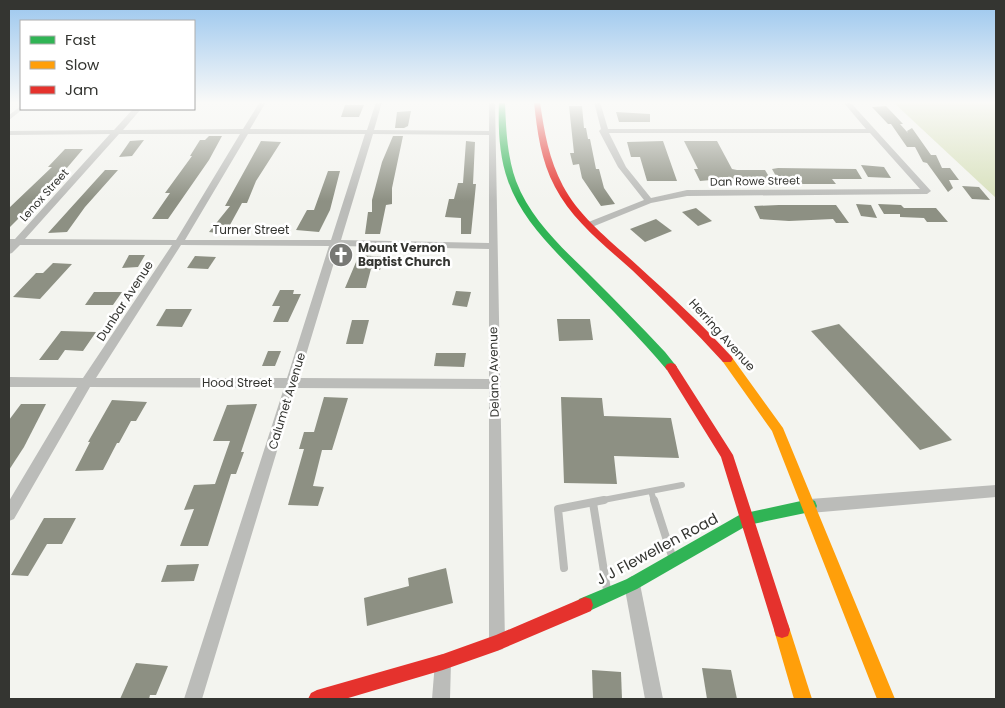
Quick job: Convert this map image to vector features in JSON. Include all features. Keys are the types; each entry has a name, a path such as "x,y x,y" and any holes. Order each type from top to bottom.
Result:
{"main road":[{"path":"502,135 512,180 526,208 554,245 650,342 683,383 727,455 803,699"},
{"name":"Herring Avenue","path":"541,135 554,176 565,197 589,226 700,328 734,367 777,428 810,506 824,548 886,699"},
{"name":"J J Flewellen Road","path":"317,699 443,662 497,642 632,584 746,519 810,506"}],"street":[{"name":"Lenox Street","path":"9,251 13,242 113,135"},
{"name":"Dunbar Avenue","path":"9,514 86,383 179,242 244,135"},
{"name":"Calumet Avenue","path":"193,699 370,135"},
{"name":"Delano Avenue","path":"492,135 497,642"},
{"path":"605,135 620,166 649,201"},
{"name":"Dan Rowe Street","path":"589,226 649,201 687,193 927,191 878,135"},
{"name":"Turner Street","path":"13,242 335,243 493,246"},
{"name":"Hood Street","path":"9,382 494,384"},
{"name":"J J Flewellen Road","path":"810,506 996,491"},
{"path":"632,584 654,699"},
{"path":"441,699 443,662"}],"lane":[{"path":"564,568 558,509 682,485"},
{"path":"651,491 673,561"},
{"path":"593,503 608,595"}],"green space":[{"path":"928,135 996,135 996,198"}],"building":[{"path":"572,135 587,135 588,139 590,139 596,169 599,169 604,188 615,204 601,206 582,178 579,164 573,165 570,153 574,153"},
{"path":"899,135 917,135 931,155 936,155 942,168 950,168 959,180 949,180 953,188 948,192 927,163 923,162 915,147 907,147"},
{"path":"209,136 222,136 209,160 168,219 152,219 170,193 165,193 192,156 190,156 200,140 205,140"},
{"path":"393,136 403,136 392,188 392,204 386,205 380,234 365,234 368,212 372,212 372,200 382,162"},
{"path":"144,140 132,156 119,157 130,141"},
{"path":"261,141 281,142 256,181 247,203 242,203 225,234 209,232 230,206 225,206"},
{"path":"466,141 475,142 473,184 476,184 471,234 461,234 461,218 445,217 449,199 454,199 458,183 463,183"},
{"path":"663,141 677,181 647,181 640,157 631,157 627,142"},
{"path":"684,141 717,141 732,169 765,170 771,180 710,179 700,181 694,169 698,169"},
{"path":"65,149 83,149 55,182 9,228 9,208 52,167 48,167"},
{"path":"861,165 884,167 891,178 868,177"},
{"path":"772,169 856,169 862,179 832,179 836,184 797,184 794,178 777,178"},
{"path":"105,170 118,170 85,207 67,232 48,233"},
{"path":"328,171 340,171 330,210 319,232 296,230 307,210 314,210"},
{"path":"962,186 979,187 990,200 972,199"},
{"path":"856,204 871,205 877,218 861,216"},
{"path":"878,204 901,205 904,208 936,208 948,222 927,222 924,218 900,217 900,214 884,214"},
{"path":"836,205 849,223 836,223 833,219 789,221 760,219 754,206"},
{"path":"696,208 712,221 698,226 682,212"},
{"path":"656,219 672,231 645,242 630,229"},
{"path":"129,255 145,255 138,267 122,268"},
{"path":"359,255 385,257 380,270 371,269 366,288 345,288"},
{"path":"195,256 216,257 208,269 187,268"},
{"path":"53,263 72,264 40,299 13,297 36,273 43,273"},
{"path":"280,290 294,290 293,294 301,294 288,322 273,322 280,306 272,306"},
{"path":"456,291 471,292 467,307 452,305"},
{"path":"94,292 122,292 113,305 85,305"},
{"path":"166,309 192,309 182,327 156,326"},
{"path":"557,319 590,319 593,340 559,341"},
{"path":"352,320 369,320 363,344 346,344"},
{"path":"839,324 952,440 920,450 811,331"},
{"path":"61,331 96,332 83,351 65,350 58,360 39,360"},
{"path":"268,351 281,351 275,366 262,366"},
{"path":"436,353 466,353 464,367 434,366"},
{"path":"324,397 348,398 332,450 322,450 313,486 324,487 318,506 288,505 304,449 299,449 304,432 314,432"},
{"path":"561,397 602,398 604,416 671,418 679,458 614,456 617,484 564,483"},
{"path":"112,400 147,402 136,421 131,421 103,470 75,471 90,442 88,442"},
{"path":"21,404 46,404 24,447 9,470 9,420"},
{"path":"257,404 241,452 244,452 236,474 231,474 208,546 180,546 194,509 184,510 194,485 215,484 230,441 213,441 227,405"},
{"path":"44,518 76,518 62,544 47,544 28,576 11,575"},
{"path":"199,564 194,581 161,582 167,565"},
{"path":"446,568 453,603 367,626 364,598 409,586 408,578"},
{"path":"136,663 168,666 156,695 150,695 149,699 120,699"},
{"path":"702,668 731,670 737,699 707,699"},
{"path":"592,670 621,672 622,699 593,699"}],"traffic: fast":[{"path":"503,135 512,181 525,208 553,244 640,332 671,367"},
{"path":"585,605 632,584 746,519 810,506"}],"traffic: slow":[{"path":"727,359 777,428 886,699"},
{"path":"782,630 803,699"}],"traffic: jam":[{"path":"542,135 553,175 571,205 592,228 690,319 727,359"},
{"path":"671,367 727,455 782,630"},
{"path":"317,699 443,662 497,643 585,605"}],"place":[{"name":"Mount Vernon Baptist Church","path":"341,255"}]}
